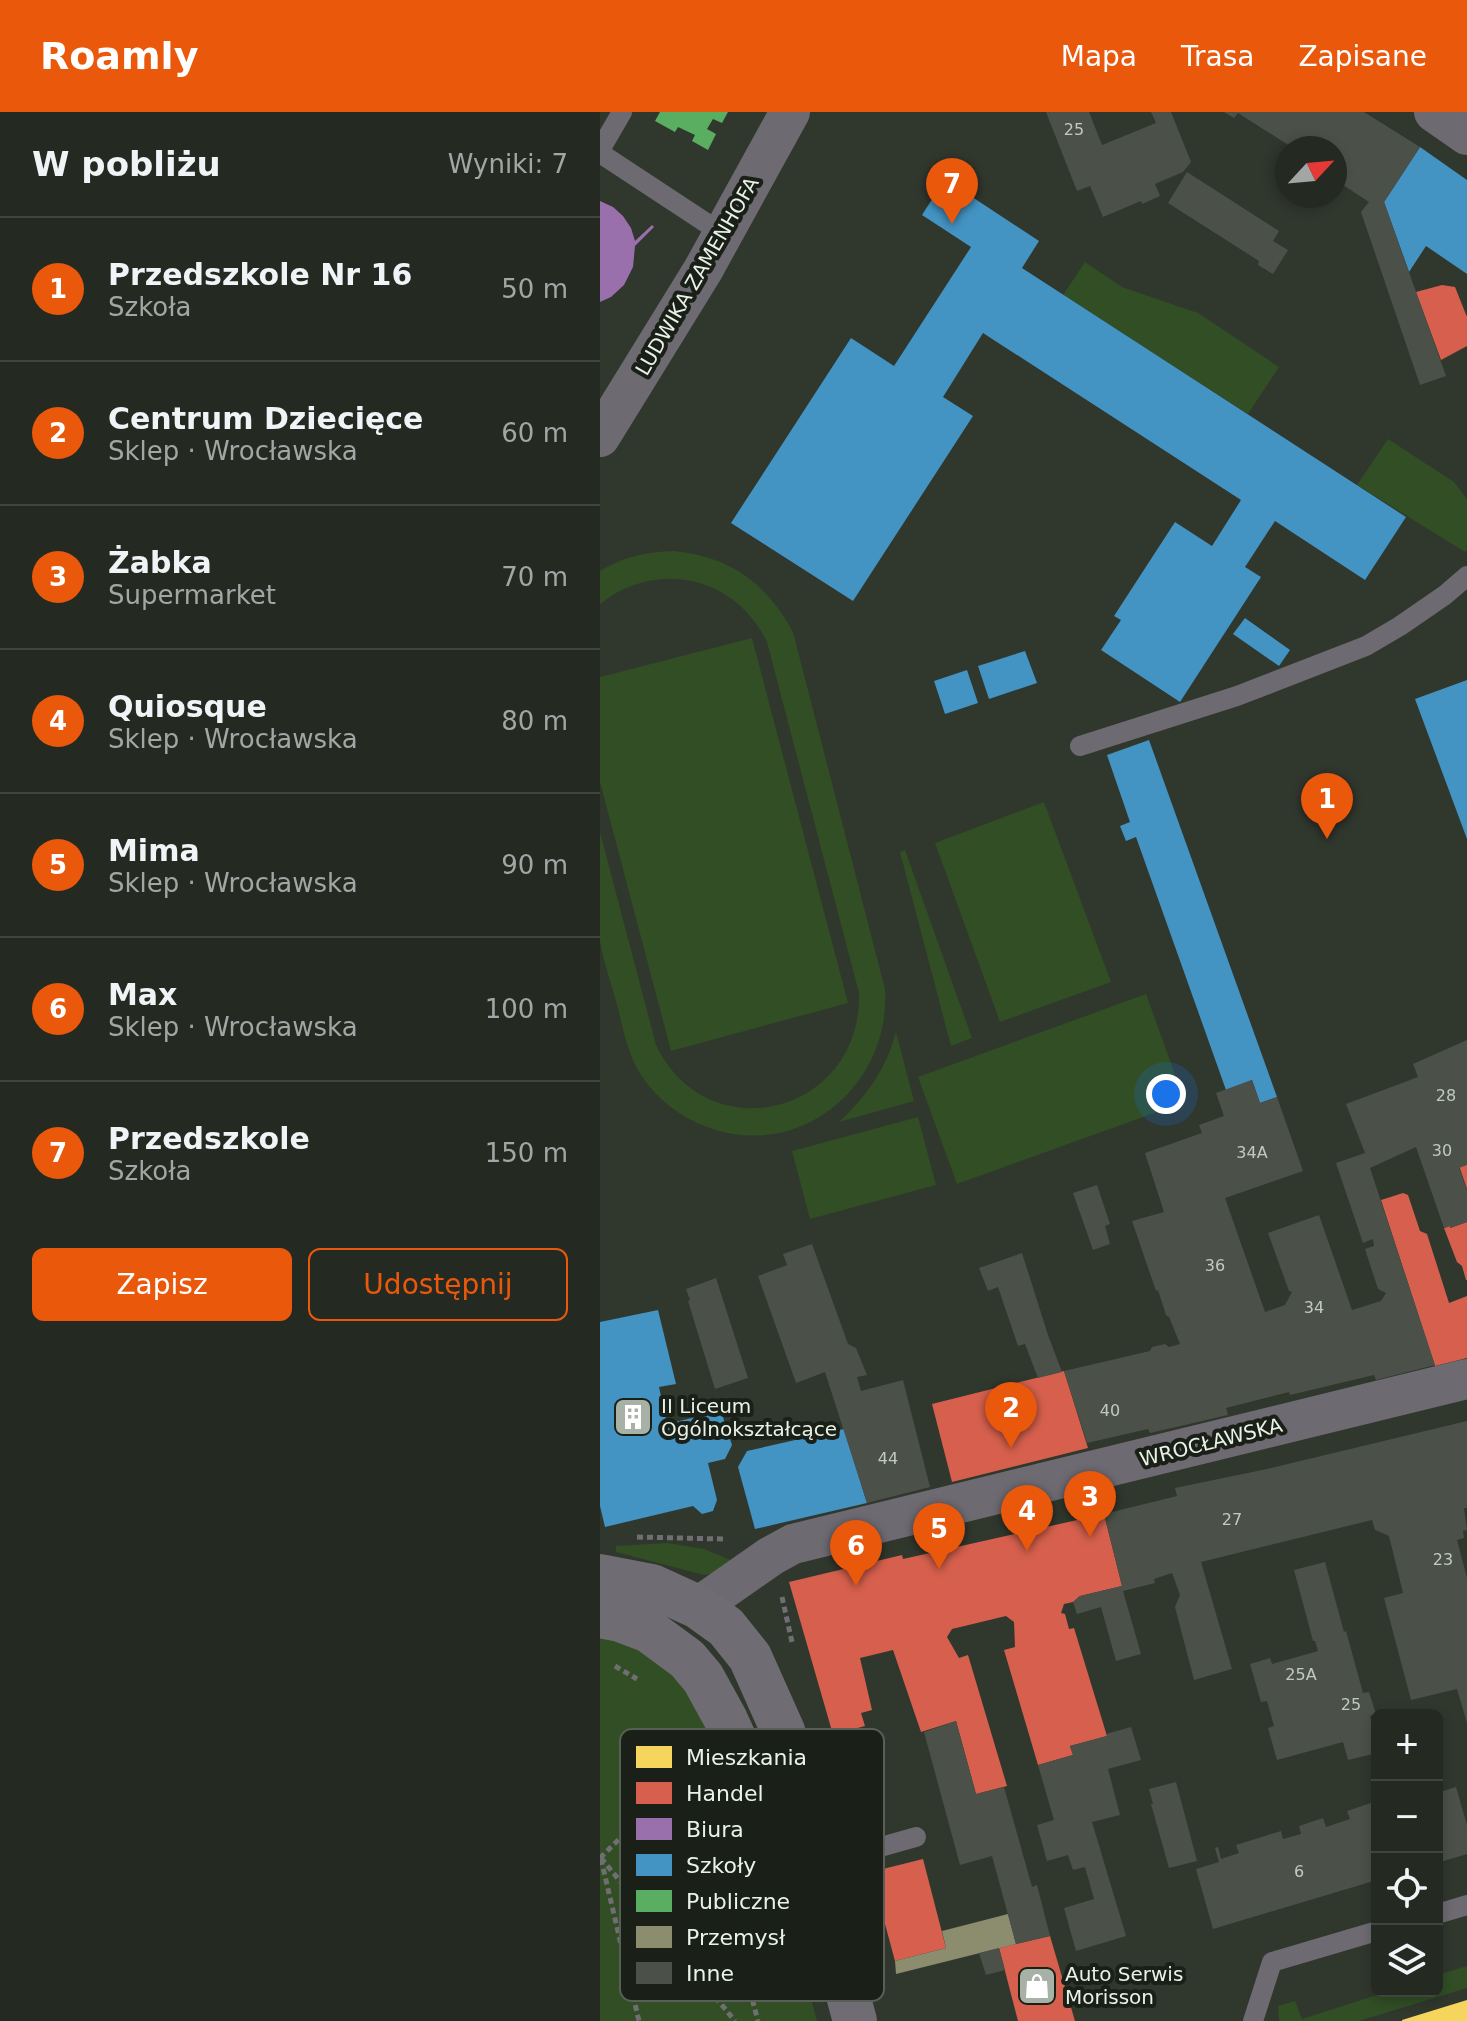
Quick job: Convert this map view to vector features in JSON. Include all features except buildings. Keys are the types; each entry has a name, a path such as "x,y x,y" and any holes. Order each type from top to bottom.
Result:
{"street":[{"name":"LUDWIKA ZAMENHOFA","path":"600,437 703,270 790,112"},
{"path":"1434,112 1467,135"},
{"name":"WROCŁAWSKA","path":"698,1607 793,1544 1467,1379"},
{"path":"600,1576 652,1586 698,1607 726,1627 750,1657 782,1729"},
{"path":"600,1616 649,1631 687,1659 703,1678 730,1729"},
{"path":"850,2001 855,2021"}],"lane":[{"path":"622,112 600,151 723,234"},
{"path":"1080,746 1237,696 1366,646 1412,618 1467,576"},
{"path":"884,1846 916,1837"},
{"path":"1443,1912 1467,1905"},
{"path":"1253,2021 1272,1962 1371,1933"}],"path":[{"path":"633,1537 719,1540"},
{"path":"611,1665 647,1686"},
{"path":"600,1858 620,1838"},
{"path":"600,1858 620,1942"},
{"path":"600,1858 620,1882"},
{"path":"634,2001 639,2021"},
{"path":"718,2001 735,2021"},
{"path":"753,2001 758,2021"}],"green space":[{"path":"1085,262 1122,287 1198,313 1279,367 1248,414 1063,295"},
{"path":"1388,439 1454,482 1467,499 1465,552 1357,485"},
{"path":"673,551 712,559 744,575 771,599 793,632 885,989 883,1024 873,1056 856,1084 834,1107 806,1124 775,1134 742,1135 707,1127 679,1113 654,1092 630,1053 600,941 600,832 656,1045 680,1079 710,1099 744,1108 778,1105 810,1091 836,1067 853,1034 859,993 767,642 753,620 735,602 715,589 693,581 669,579 646,582 622,590 600,604 600,571 635,556"},
{"path":"752,638 848,1003 671,1051 600,782 600,677"},
{"path":"1044,802 1111,982 1000,1022 935,843"},
{"path":"905,850 972,1038 951,1046 900,852"},
{"path":"1146,994 1185,1102 957,1184 918,1077"},
{"path":"896,1032 914,1101 839,1122 874,1081 887,1058"},
{"path":"918,1117 936,1185 810,1219 792,1151"},
{"path":"668,1543 704,1549 733,1561 714,1573 704,1575 616,1552 616,1546"},
{"path":"600,1632 619,1634 677,1672 708,1729 620,1729 620,2001 812,2001 817,2021 600,2021"},
{"path":"1467,1966 1467,1988 1443,1995 1443,1973"},
{"path":"1371,1997 1438,1997 1359,2021 1279,2021 1278,2006 1295,2001 1302,2019"}],"place":[{"name":"Przedszkole","path":"952,224"},
{"name":"Przedszkole Nr 16","path":"1327,839"},
{"name":"II Liceum Ogólnokształcące","path":"633,1417"},
{"name":"Centrum Dziecięce","path":"1011,1448"},
{"name":"Żabka","path":"1090,1537"},
{"name":"Quiosque","path":"1027,1551"},
{"name":"Mima","path":"939,1569"},
{"name":"Max","path":"856,1586"},
{"name":"Auto Serwis Morisson","path":"1037,1986"}]}
